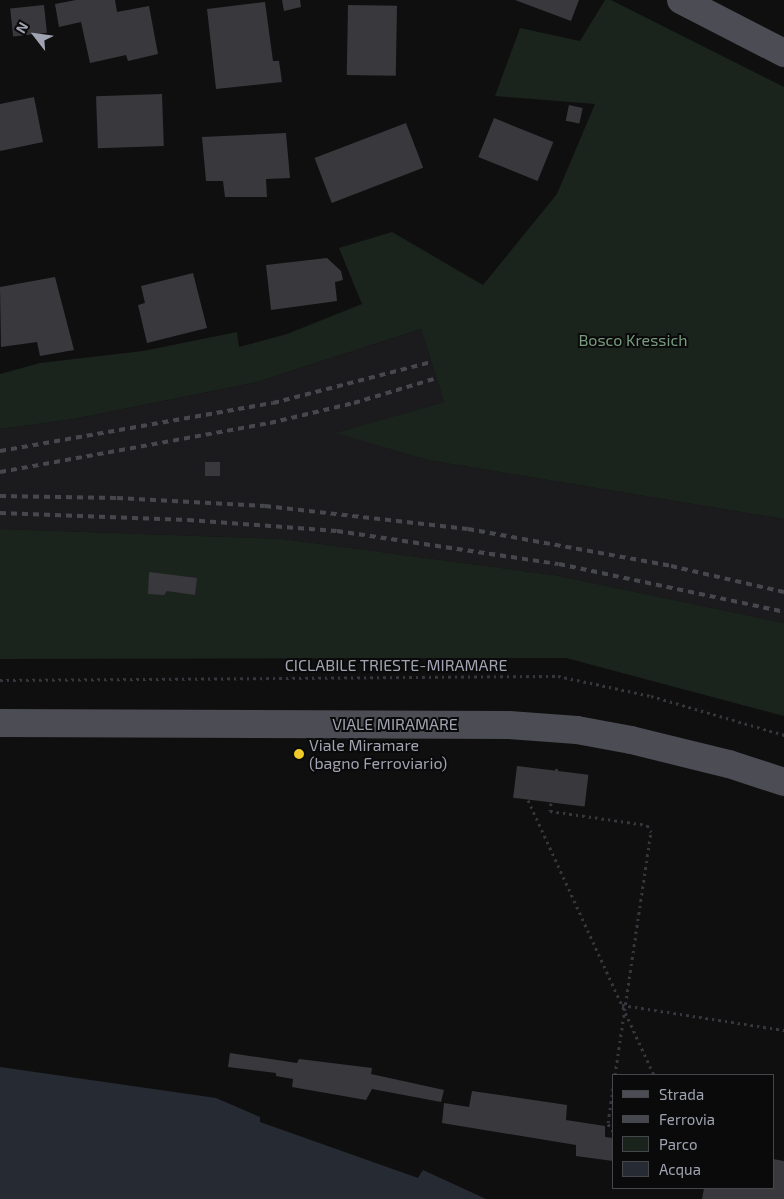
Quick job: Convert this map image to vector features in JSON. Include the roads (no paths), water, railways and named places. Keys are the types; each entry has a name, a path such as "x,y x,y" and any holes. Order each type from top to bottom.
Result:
{"main road":[{"path":"682,0 784,53"},
{"name":"VIALE MIRAMARE","path":"0,722 509,725 577,730 631,740 730,764 784,782"}],"water":[{"path":"0,1067 216,1098 260,1117 260,1122 418,1178 423,1170 486,1199 0,1199"}],"railway":[{"path":"0,451 273,403 432,362"},
{"path":"0,472 270,423 354,403 437,378"},
{"path":"0,496 117,498 265,506 468,529 671,566 784,592"},
{"path":"0,513 188,520 337,531 559,564 784,612"}],"place":[{"name":"Viale Miramare (bagno Ferroviario)","path":"299,754"}],"park label":[{"name":"Bosco Kressich","path":"633,340"}]}
